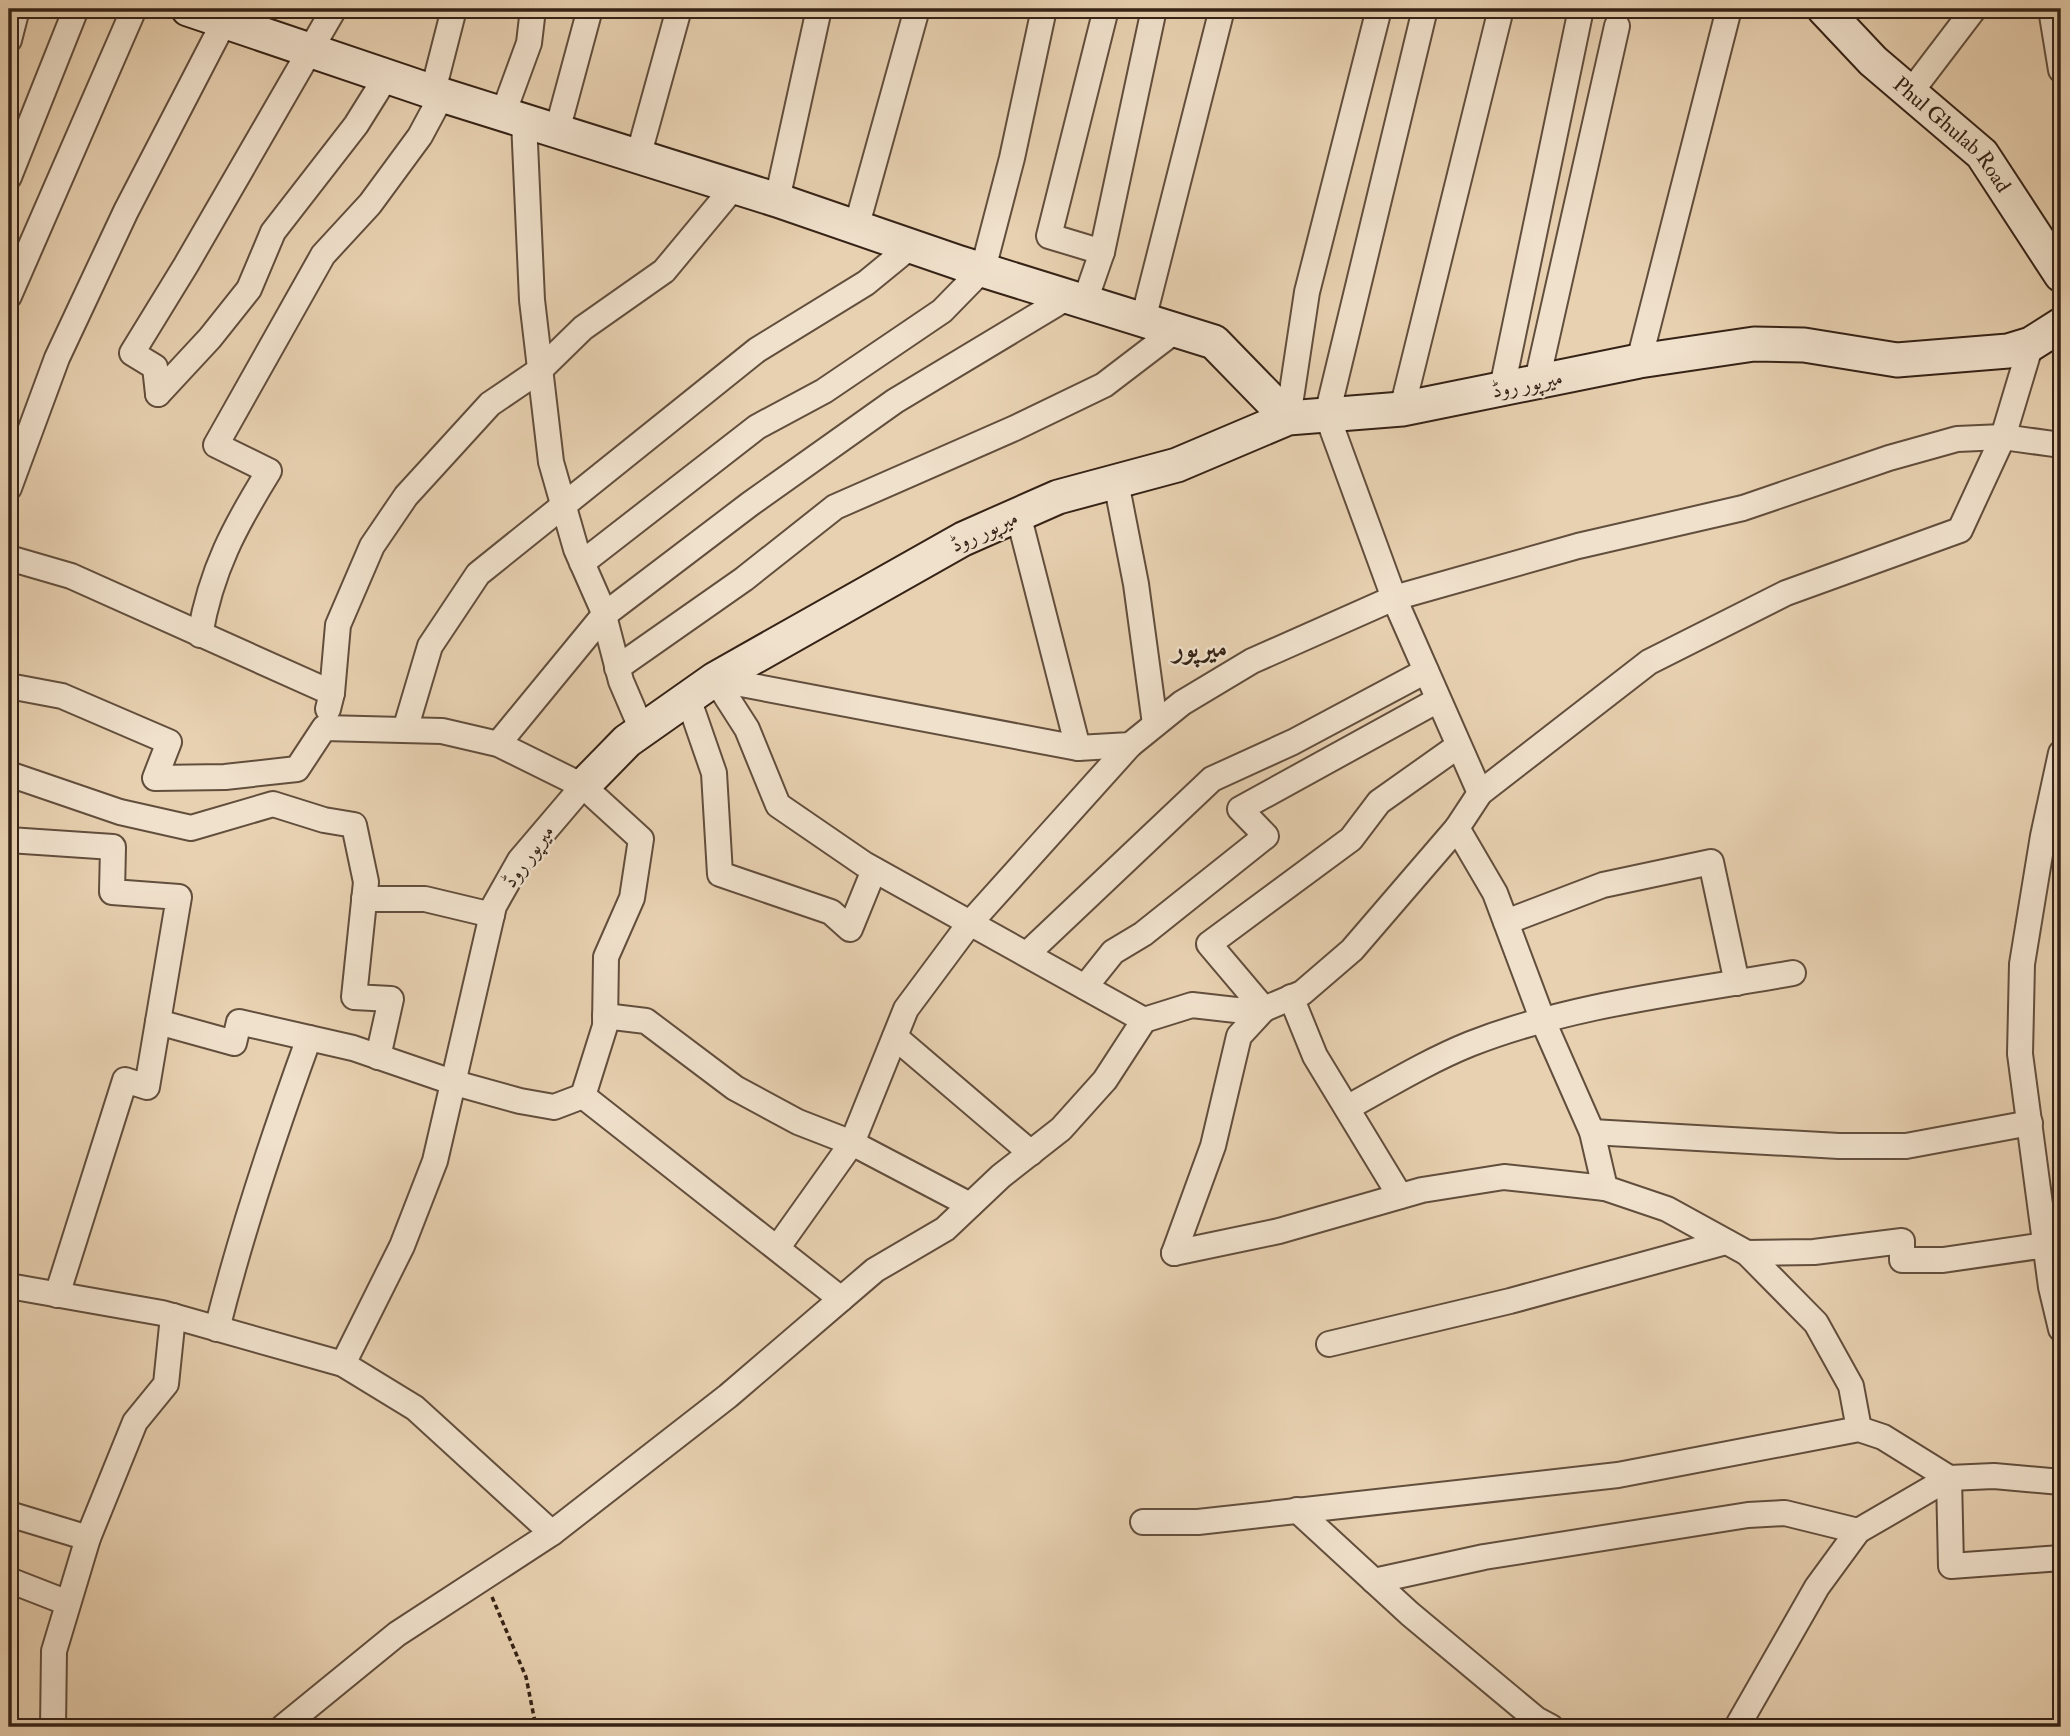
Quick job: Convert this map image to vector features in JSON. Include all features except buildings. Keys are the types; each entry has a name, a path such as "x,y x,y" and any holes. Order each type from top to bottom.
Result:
{"street":[{"path":"9,40 17,9"},
{"path":"9,177 76,9"},
{"path":"9,296 134,9"},
{"path":"334,9 132,353 155,367 158,394 211,338 248,289 273,232 356,125 386,77"},
{"path":"200,635 207,593 236,526 270,471 216,445 323,255 370,204 420,136 437,93 454,9"},
{"path":"533,9 529,43 513,118 551,462 582,563 604,615 617,668 642,730"},
{"path":"557,131 590,9"},
{"path":"638,157 679,9"},
{"path":"777,200 819,9"},
{"path":"856,228 918,9"},
{"path":"582,563 757,427 824,391 942,311 983,270 1012,158 1044,9"},
{"path":"1102,252 1049,236 1106,9"},
{"path":"499,744 604,615 750,504 895,401 1076,299 1102,252 1154,9"},
{"path":"1143,320 1222,9"},
{"path":"1287,418 1307,292 1379,9"},
{"path":"1425,9 1327,415 1394,598 1480,793"},
{"path":"1402,409 1501,9"},
{"path":"1502,388 1581,9"},
{"path":"1639,361 1729,9"},
{"name":"Phul Ghulab Road","path":"1824,9 1873,61 1982,154 2061,275"},
{"path":"1910,93 1974,9"},
{"path":"2051,9 2061,70"},
{"path":"9,488 57,358 126,211 204,13 386,77 777,200 910,247 1214,342 1287,418"},
{"path":"1537,382 1617,26"},
{"path":"9,685 62,696 169,742 155,778 225,777 297,769 324,728 332,693 338,625 372,546 406,496 490,404 540,370 583,328 664,271 733,188"},
{"path":"405,730 430,646 478,574 757,350 866,283 910,247"},
{"name":"میرپور روڈ","path":"343,1364 402,1246 435,1161 492,915 520,860 583,786 627,741 715,678 963,539 1018,514 1058,497 1177,465 1287,418 1402,409 1639,361 1754,344 1804,345 1897,360 2008,351 2031,344 2061,325"},
{"path":"617,668 744,579 835,507 1015,428 1104,384 1176,330"},
{"path":"283,1727 397,1634 552,1534 728,1396 874,1270 945,1229 1061,1129 1105,1080 1144,1020 1192,1004 1237,1010 1264,1009 1302,993 1352,950 1457,828 1480,793 1649,662 1786,593 1960,530 2003,437 2031,344"},
{"path":"778,1247 852,1143 906,1009 970,923 1130,745 1182,703 1252,662 1394,598 1578,545 1743,508 1889,458 1957,439 2003,437 2061,445"},
{"path":"1116,482 1136,584 1155,724"},
{"path":"1018,514 1078,748"},
{"path":"9,558 71,576 332,693"},
{"path":"1027,954 1212,779 1293,742 1426,671"},
{"path":"715,678 1078,748 1130,745"},
{"path":"715,678 747,729 778,805 874,870 1144,1020"},
{"path":"688,698 714,773 720,874 831,912 850,929 874,870"},
{"path":"1085,987 1113,952 1143,934 1266,836 1240,808 1438,700"},
{"path":"324,728 442,731 499,744 583,786 641,839 632,898 606,957 606,1016 583,1096"},
{"path":"1264,1009 1209,944 1351,839 1379,802 1458,746"},
{"path":"2061,753 2043,836 2022,964 2020,1054 2061,1329"},
{"path":"9,774 120,812 191,828 273,804 324,820 354,825 366,881 354,998 391,999 378,1057"},
{"path":"1457,828 1496,893 1544,1021 1592,1132 1605,1188"},
{"path":"9,840 113,847 112,892 179,897 148,1087 125,1080 57,1295"},
{"path":"1506,922 1603,885 1711,862 1737,983"},
{"path":"364,899 425,899 492,915"},
{"path":"1347,1108 1470,1044 1544,1021 1793,973"},
{"path":"1291,998 1315,1056 1400,1196"},
{"path":"1264,1009 1239,1036 1213,1146 1174,1253 1279,1231 1400,1196 1504,1177 1605,1188 1667,1209 1736,1247 1816,1324 1851,1386 1859,1429"},
{"path":"606,1016 646,1021 735,1088 798,1122 852,1143 970,1205"},
{"path":"158,1022 234,1044 239,1022 309,1038 378,1057 455,1083 554,1107 583,1096"},
{"path":"895,1037 1031,1153"},
{"path":"217,1329 239,1240 264,1160 309,1038"},
{"path":"583,1096 841,1299"},
{"path":"1592,1132 1839,1146 1906,1146 2029,1123"},
{"path":"1329,1344 1736,1247 1814,1252 1902,1241 1902,1260 2052,1256"},
{"path":"9,1286 173,1316 343,1364 415,1408 552,1534"},
{"path":"53,1727 54,1651 68,1603 88,1538 135,1422 166,1384 173,1316"},
{"path":"1143,1522 1198,1522 1618,1475 1859,1429 1883,1437 1949,1478"},
{"path":"1737,1727 1818,1587 1858,1531 1949,1478 1994,1476 2061,1482"},
{"path":"1949,1478 1951,1566 2061,1558"},
{"path":"1297,1510 1374,1581 1515,1702 1551,1727"},
{"path":"1374,1581 1484,1557 1748,1515 1785,1513 1858,1531"},
{"path":"9,1514 88,1538"},
{"path":"9,1580 68,1603"}],"path":[{"path":"484,1578 526,1677 536,1727"}],"district":[{"name":"میرپور","path":"1200,647"}]}
